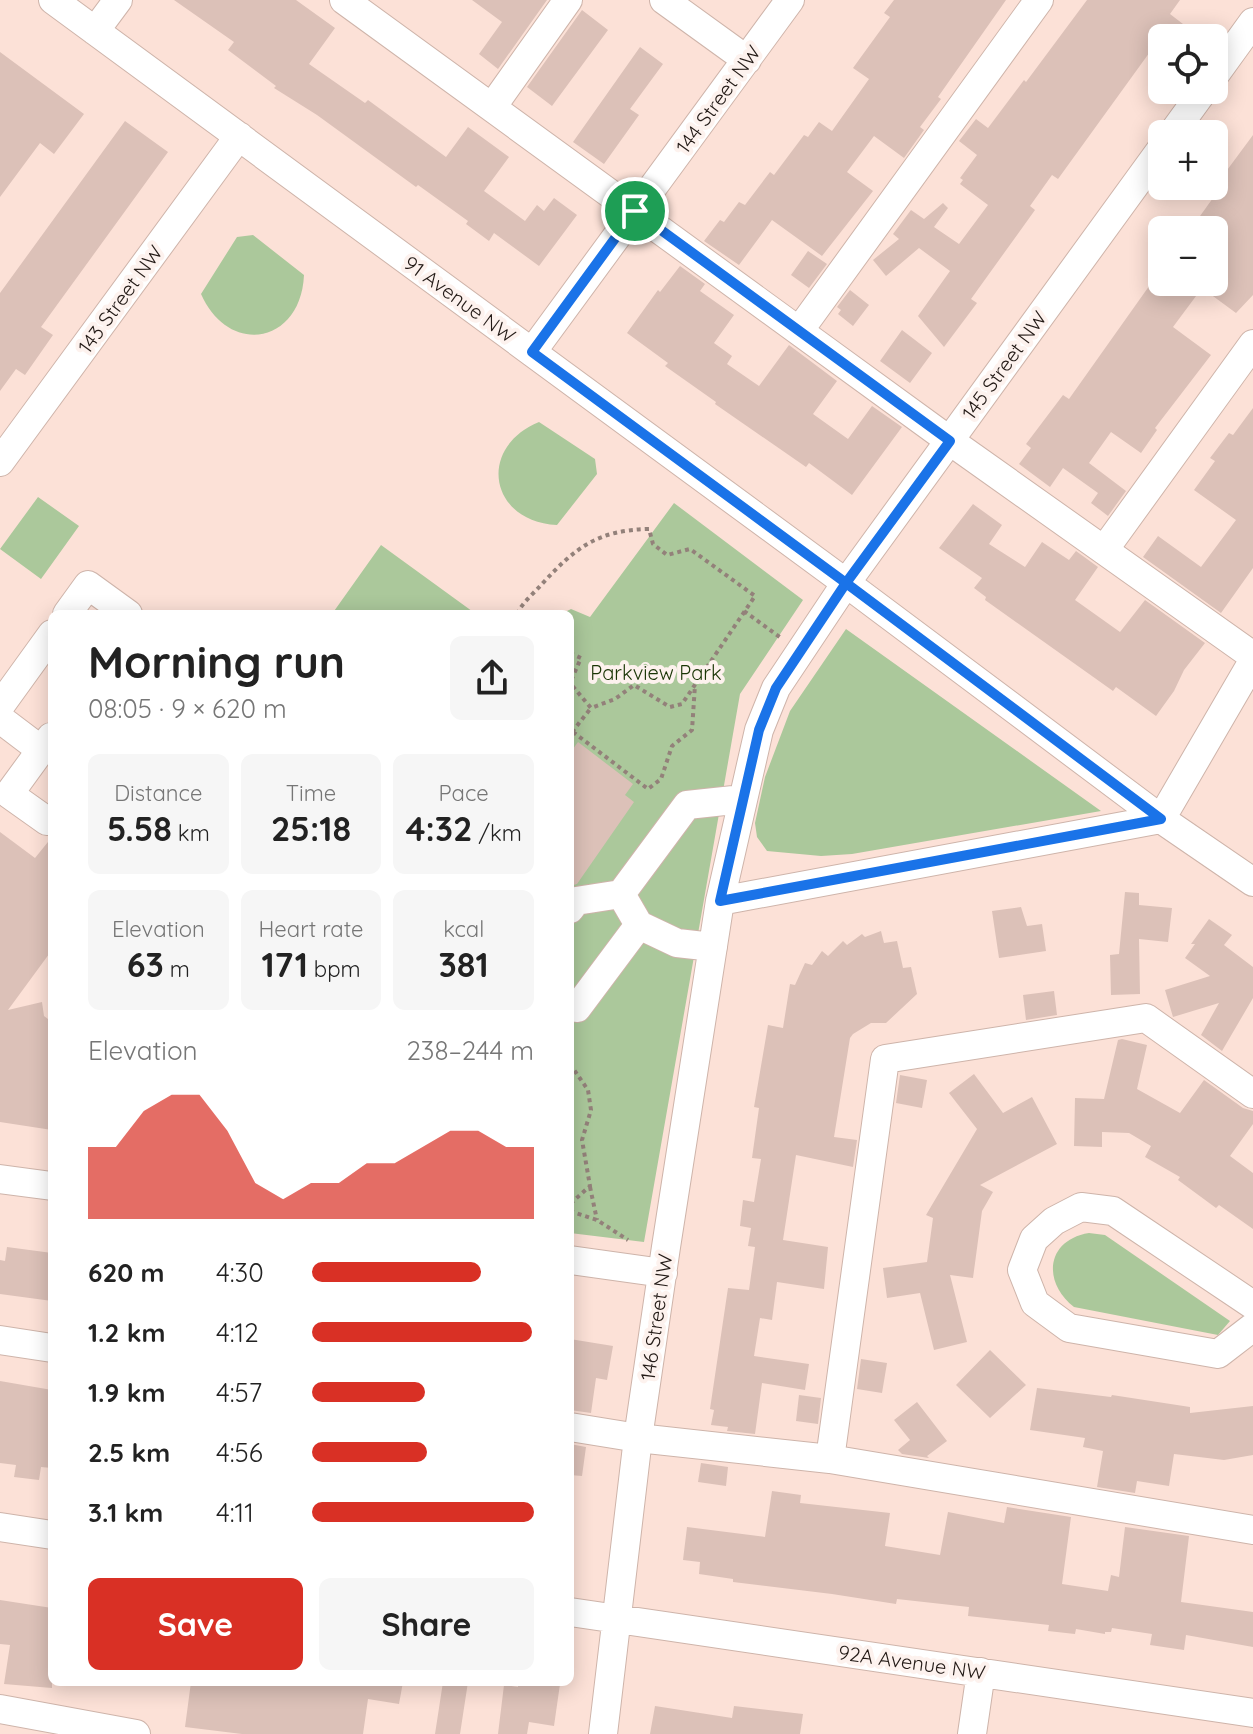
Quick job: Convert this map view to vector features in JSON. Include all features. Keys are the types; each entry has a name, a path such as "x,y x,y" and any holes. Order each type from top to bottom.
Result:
{"street":[{"name":"91 Avenue NW","path":"53,0 846,583 1161,819 1253,882"},
{"path":"95,31 118,0"},
{"path":"344,0 1253,659 1161,819 720,901"},
{"path":"492,107 568,0"},
{"path":"664,0 747,60"},
{"name":"144 Street NW","path":"532,352 790,0"},
{"path":"799,331 1039,0"},
{"path":"1228,57 1253,22"},
{"name":"143 Street NW","path":"0,462 239,136"},
{"name":"145 Street NW","path":"846,583 1148,167"},
{"path":"1104,550 1253,344"},
{"name":"146 Street NW","path":"603,1734 638,1438 720,901 759,730 776,688 846,583"},
{"path":"70,610 88,585 122,610"},
{"path":"0,706 48,640"},
{"path":"0,719 47,742 9,794 47,821"},
{"path":"574,904 621,894 687,805 743,799"},
{"path":"621,894 639,925 677,943 713,947"},
{"path":"574,1006 577,1008 639,925"},
{"path":"830,1459 885,1059 1146,1018 1253,1094"},
{"path":"0,1179 48,1185"},
{"path":"1253,1305 1113,1211 1081,1207 1054,1221 1034,1239 1022,1270 1035,1303 1069,1328 1218,1354 1253,1327"},
{"path":"574,1260 664,1260"},
{"path":"0,1340 48,1347"},
{"path":"574,1428 638,1438 830,1459 1253,1530"},
{"path":"0,1527 48,1534"},
{"name":"92A Avenue NW","path":"574,1613 1253,1713"},
{"path":"972,1734 981,1672"},
{"path":"0,1709 136,1734"}],"path":[{"path":"520,610 559,565 584,544 602,535 629,530 649,529 653,544 667,555 690,549 755,596 682,704 670,707 634,685 615,699 591,708 574,728"},
{"path":"744,611 799,651"},
{"path":"574,655 581,658 574,674"},
{"path":"574,734 648,789 661,779 672,746 692,730 695,684"},
{"path":"574,688 591,708"},
{"path":"574,1070 588,1090 591,1110 582,1140 597,1220"},
{"path":"574,1200 590,1186"},
{"path":"574,1212 597,1220 664,1260"}],"green space":[{"path":"253,235 304,275 300,298 291,316 277,328 262,334 245,334 228,327 213,314 201,294 237,237"},
{"path":"539,422 595,459 597,474 557,525 534,521 517,511 505,498 499,482 499,465 506,449 519,434"},
{"path":"38,497 79,526 41,579 0,549"},
{"name":"Parkview Park","path":"674,503 803,600 740,694 644,1242 574,1233 574,610 590,617"},
{"path":"381,545 470,610 335,610"},
{"path":"846,629 1101,811 852,854 821,856 767,851 757,837 755,823 765,777 790,711"},
{"path":"1089,1233 1105,1235 1230,1321 1218,1335 1074,1307 1057,1286 1053,1263 1064,1244"}],"building":[{"path":"174,0 296,0 335,28 309,64 365,103 368,100 446,157 468,127 509,157 484,191 525,221 537,205 544,211 554,198 577,215 539,266 494,233 489,241 466,224 468,221 418,185 416,187 317,115 274,88 276,86 228,50 234,42"},
{"path":"472,0 547,0 498,69 479,54 502,22"},
{"path":"894,0 1006,0 938,97 941,99 920,127 924,130 904,158 874,136 847,172 873,191 822,256 772,220 739,265 704,241 739,202 745,205 770,172 774,175 804,135 808,137 819,122 832,131 869,79 853,68 890,17 884,13"},
{"path":"1087,0 1180,0 1170,14 1183,24 1148,24 1148,55 1058,179 1052,175 1030,206 1035,210 971,299 977,303 944,347 918,316 950,271 919,248 886,276 873,260 899,239 893,234 911,210 924,219 943,203 948,208 934,227 959,244 988,205 960,184 963,180 960,178 977,155 959,141 976,119 988,128 1024,80 1026,82"},
{"path":"582,10 608,30 552,106 527,87"},
{"path":"640,47 663,64 630,109 639,115 604,164 573,142"},
{"path":"0,52 84,114 54,154 40,143 0,197"},
{"path":"125,121 168,152 41,327 53,335 25,375 16,369 0,391 0,293"},
{"path":"1253,135 1253,295 1236,313 1213,296 1228,296 1228,216 1200,216 1212,200 1228,200 1228,169"},
{"path":"808,251 827,264 809,288 791,275"},
{"path":"680,266 705,284 700,291 734,315 714,343 732,356 727,364 759,386 789,345 837,381 813,414 848,439 872,406 902,427 852,495 809,463 806,467 715,404 627,333"},
{"path":"1148,288 1148,296 1196,296 1173,327 1211,355 1155,428 1157,430 1141,453 1111,432 1089,463 1126,491 1108,516 1091,503 1098,493 1063,468 1050,487 1019,464 1031,448 1026,444 1063,395 1069,399"},
{"path":"850,290 869,305 853,326 838,314 841,310 837,307"},
{"path":"902,330 932,353 910,383 880,361"},
{"path":"1253,408 1253,568 1221,613 1143,557 1158,536 1201,567 1236,520 1194,490 1215,461 1210,458 1229,433 1233,435"},
{"path":"973,504 1002,525 989,544 1025,567 1042,542 1069,560 1076,551 1098,567 1075,600 1120,632 1145,600 1205,643 1156,716 1116,687 1113,691 985,600 986,597 974,588 982,578 939,548"},
{"path":"578,742 633,784 625,795 634,802 574,885 574,748"},
{"path":"0,832 35,858 48,842 48,955 8,1010 42,1002 44,1016 48,1019 48,1129 0,1122"},
{"path":"1125,892 1139,893 1139,905 1172,908 1168,942 1139,939 1140,994 1111,995 1110,955 1119,954"},
{"path":"1021,907 1027,926 1042,924 1046,951 999,958 992,911"},
{"path":"1209,919 1232,935 1224,945 1253,967 1253,998 1222,1051 1201,1035 1219,1003 1173,1017 1165,990 1210,976 1185,958"},
{"path":"881,931 884,943 897,941 903,968 911,967 917,994 886,1023 871,1023 850,1038 834,1137 857,1140 853,1167 796,1155 783,1240 828,1247 824,1289 777,1282 772,1320 760,1318 754,1356 809,1364 805,1390 762,1383 755,1434 727,1431 728,1427 711,1425 714,1410 710,1409 728,1288 749,1290 755,1247 748,1246 751,1228 740,1226 743,1200 754,1202 761,1159 752,1158 759,1108 754,1107 768,1025 783,1028 790,984 795,985 805,963 812,965 822,951 828,956 843,941 847,945 862,934 865,937"},
{"path":"1054,991 1057,1015 1026,1020 1023,995"},
{"path":"1118,1040 1147,1045 1137,1089 1180,1113 1204,1080 1243,1108 1253,1111 1253,1124 1230,1156 1253,1173 1253,1229 1219,1205 1216,1208 1178,1180 1180,1177 1145,1157 1151,1146 1129,1133 1102,1132 1102,1147 1074,1146 1075,1098 1104,1099"},
{"path":"974,1074 1003,1113 1032,1097 1057,1144 980,1185 993,1192 982,1211 973,1278 950,1275 967,1342 934,1350 920,1293 887,1298 883,1268 927,1262 933,1218 926,1215 977,1129 949,1093"},
{"path":"900,1075 927,1080 922,1108 896,1103"},
{"path":"7,1247 48,1252 48,1300 0,1294 0,1260 5,1261"},
{"path":"574,1340 613,1346 607,1380 596,1378 591,1413 574,1411"},
{"path":"990,1350 1026,1385 990,1418 956,1385"},
{"path":"861,1359 887,1363 882,1393 857,1389"},
{"path":"0,1381 48,1389 48,1468 41,1467 39,1480 14,1477 16,1465 0,1463"},
{"path":"1037,1388 1190,1407 1190,1413 1253,1406 1253,1455 1224,1460 1174,1454 1169,1486 1137,1481 1135,1493 1097,1487 1103,1451 1083,1447 1085,1438 1030,1430"},
{"path":"799,1395 821,1398 818,1424 796,1421"},
{"path":"917,1402 947,1441 927,1456 929,1458 902,1454 898,1450 910,1440 894,1420"},
{"path":"574,1445 586,1447 582,1476 574,1475"},
{"path":"701,1463 728,1467 726,1486 698,1482"},
{"path":"772,1491 801,1495 800,1503 890,1513 885,1546 940,1555 948,1512 1004,1523 1007,1507 1071,1517 1062,1584 1108,1591 1111,1575 1119,1577 1125,1527 1189,1536 1181,1602 1253,1612 1253,1647 1186,1635 1184,1650 1150,1645 1152,1634 1112,1628 1105,1634 1076,1629 1075,1634 1048,1631 1049,1625 968,1616 969,1607 897,1599 896,1604 733,1582 733,1579 699,1574 700,1562 683,1560 687,1527 765,1537"},
{"path":"0,1600 48,1607 48,1686 52,1688 4,1684 10,1645 0,1644"},
{"path":"190,1686 402,1686 399,1704 368,1699 363,1734 242,1734 185,1727"},
{"path":"442,1686 467,1686 460,1734 435,1734"},
{"path":"504,1686 560,1686 554,1726 529,1722 527,1734 498,1734"},
{"path":"655,1706 732,1718 734,1706 803,1714 800,1734 650,1734"}],"route":[{"path":"635,211 532,352 846,583 776,688 759,730 720,901 1161,819 846,583 950,441 635,211"}]}
